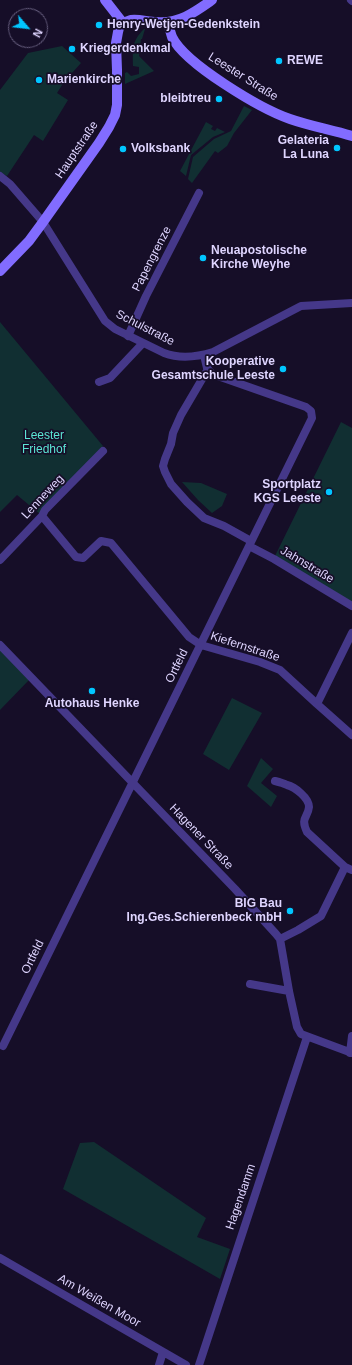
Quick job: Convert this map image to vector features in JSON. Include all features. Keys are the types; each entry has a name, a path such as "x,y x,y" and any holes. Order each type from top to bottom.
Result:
{"main road":[{"path":"105,0 123,24 131,20 169,22 179,20 212,0"},
{"name":"Leester Straße","path":"169,22 172,38 178,46 203,70 232,89 265,108 290,119 352,136"},
{"name":"Hauptstraße","path":"0,272 29,241 109,127 114,115 117,94 116,43 119,28 123,24"}],"street":[{"name":"Schulstraße","path":"0,176 10,184 43,222 102,317 115,329 171,356 182,357 204,355 213,352 301,306 352,303"},
{"name":"Papengrenze","path":"128,336 146,296 199,193"},
{"path":"99,382 110,378 143,343"},
{"path":"204,355 208,369"},
{"name":"Jahnstraße","path":"208,369 184,409 173,433 171,444 164,459 165,472 171,484 204,518 224,526 274,559 352,606"},
{"name":"Ortfeld","path":"3,1046 312,418 311,411 306,407 216,376 208,369"},
{"name":"Lenneweg","path":"0,560 42,516 45,510 103,451"},
{"path":"42,516 76,557 83,558 101,541 111,544 189,637 201,645"},
{"path":"317,704 352,633"},
{"name":"Hagener Straße","path":"0,645 235,889 280,939"},
{"name":"Kiefernstraße","path":"201,645 260,662 280,670 352,735"},
{"path":"275,781 288,785 302,795 309,808 305,817 304,825 307,832 349,869 321,916 311,923 280,939 297,1027 301,1034 351,1053 352,1036"},
{"path":"250,984 289,991"},
{"name":"Hagendamm","path":"199,1365 232,1259 265,1165 307,1036"},
{"name":"Am Weißen Moor","path":"0,1258 186,1365"},
{"path":"159,1365 163,1352"}],"green space":[{"path":"144,29 139,56 154,71 125,84 125,73 127,72 131,76 139,74 139,67 133,66 133,50 137,38"},
{"path":"62,46 81,63 64,82 57,93 68,100 43,141 34,135 7,176 0,172 0,90 28,53"},
{"path":"244,106 252,110 234,133 227,146 218,153 215,151 192,183 188,179 193,157 214,139 231,131"},
{"path":"206,122 213,126 211,129 215,131 217,128 225,132 213,137 191,155 186,176 180,171"},
{"name":"Leester Friedhof","path":"0,322 103,446 40,514 17,495 0,512"},
{"name":"Sportplatz KGS Leeste","path":"341,422 352,428 352,602 275,556"},
{"path":"182,482 201,483 227,494 222,506 212,513"},
{"path":"0,650 29,680 0,710"},
{"path":"232,698 262,713 229,770 203,754"},
{"path":"261,758 273,769 261,783 277,796 271,807 247,786"},
{"path":"94,1142 206,1218 197,1237 230,1249 220,1279 63,1189 80,1143"}],"place":[{"name":"Henry-Wetjen-Gedenkstein","path":"99,25"},
{"name":"Kriegerdenkmal","path":"72,49"},
{"name":"REWE","path":"279,61"},
{"name":"Marienkirche","path":"39,80"},
{"name":"bleibtreu","path":"219,99"},
{"name":"Gelateria La Luna","path":"337,148"},
{"name":"Volksbank","path":"123,149"},
{"name":"Neuapostolische Kirche Weyhe","path":"203,258"},
{"name":"Kooperative Gesamtschule Leeste","path":"283,369"},
{"name":"Sportplatz KGS Leeste","path":"329,492"},
{"name":"Autohaus Henke","path":"92,691"},
{"name":"BIG Bau Ing.Ges.Schierenbeck mbH","path":"290,911"}]}
